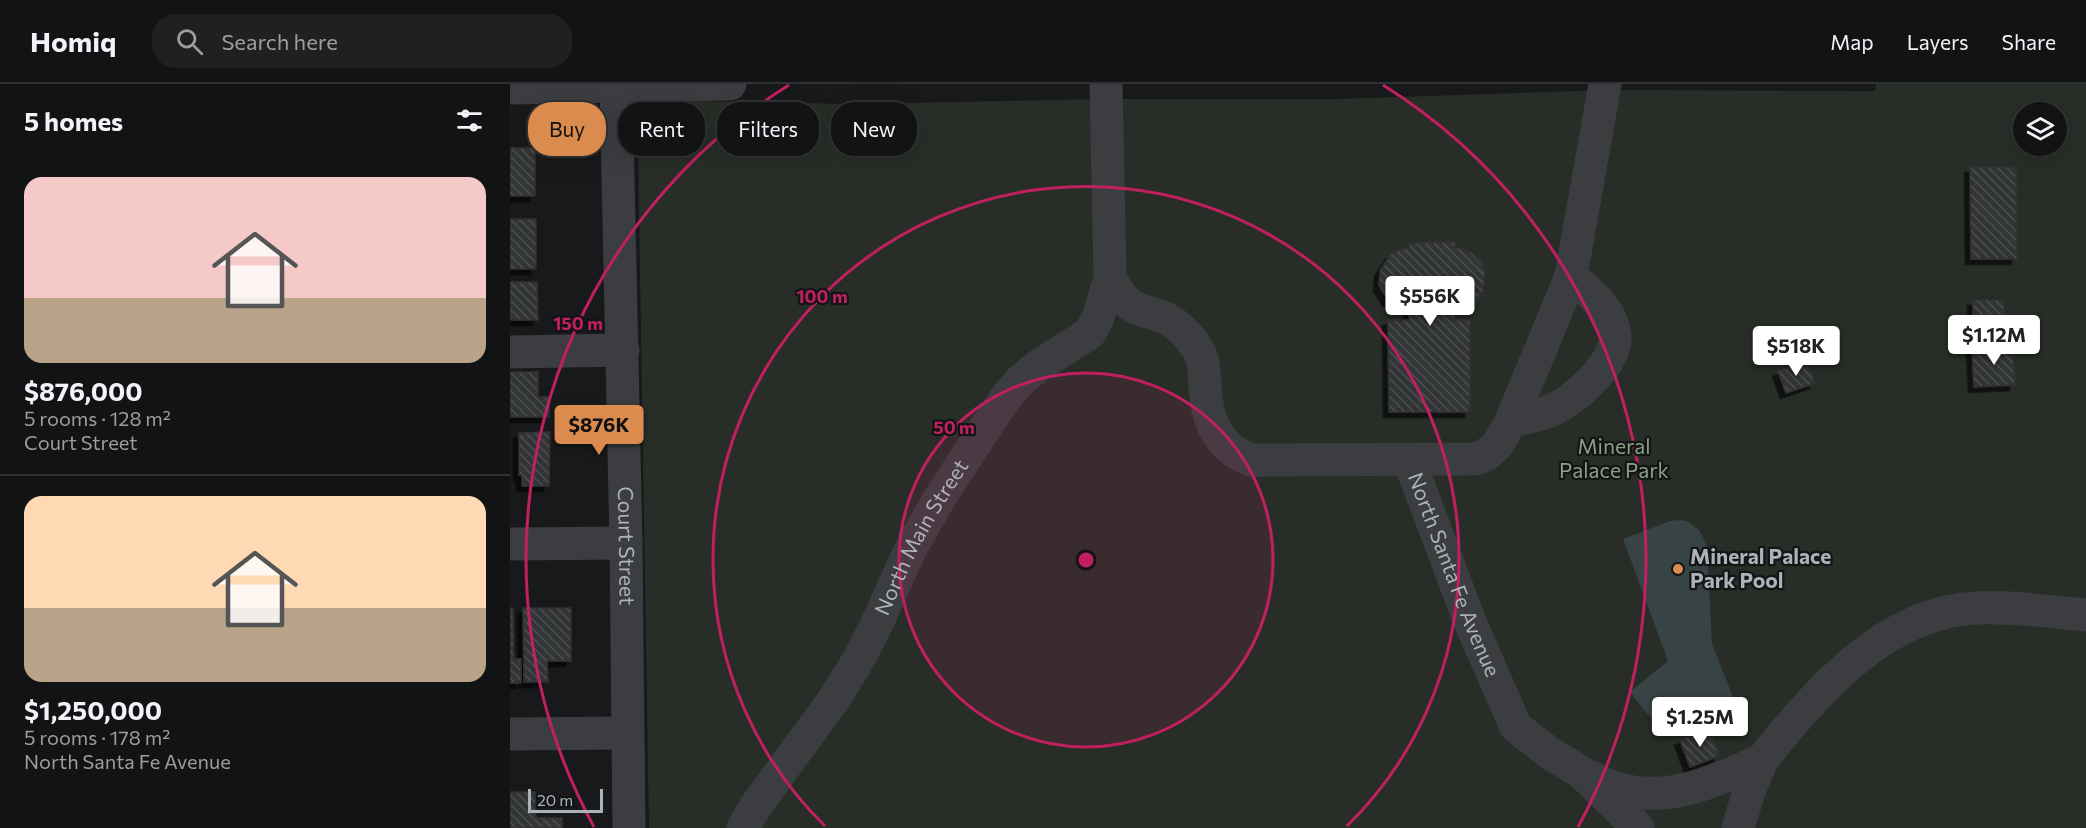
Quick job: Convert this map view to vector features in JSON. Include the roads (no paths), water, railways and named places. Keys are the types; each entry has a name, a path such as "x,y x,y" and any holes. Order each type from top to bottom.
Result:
{"street":[{"path":"510,88 730,84"},
{"name":"North Main Street","path":"742,828 857,662 911,548 936,504 987,425 1021,380 1047,360 1090,333 1098,318 1110,278 1106,84"},
{"name":"Court Street","path":"616,85 626,543 629,828"},
{"name":"North Santa Fe Avenue","path":"1605,87 1571,276 1511,421 1498,444 1486,455 1476,459 1408,460 1470,622 1516,727 1551,754 1581,772 1615,788 1639,793 1670,793 1692,789 1762,760"},
{"path":"1511,421 1536,417 1566,402 1602,371 1611,354 1615,336 1605,308 1571,276"},
{"path":"1110,278 1129,303 1166,318 1192,342 1201,357 1210,416 1224,444 1236,454 1251,460 1408,460"},
{"path":"510,352 622,350"},
{"path":"510,544 626,543"},
{"path":"1738,828 1749,791 1762,760 1805,707 1862,656 1894,632 1933,615 1975,608 2019,608 2086,615"},
{"path":"510,734 627,733"},
{"name":"North Santa Fe Avenue","path":"1581,772 1638,828"}],"place":[{"name":"Mineral Palace Park Pool","path":"1678,569"}],"park label":[{"name":"Mineral Palace Park","path":"1614,459"}]}
